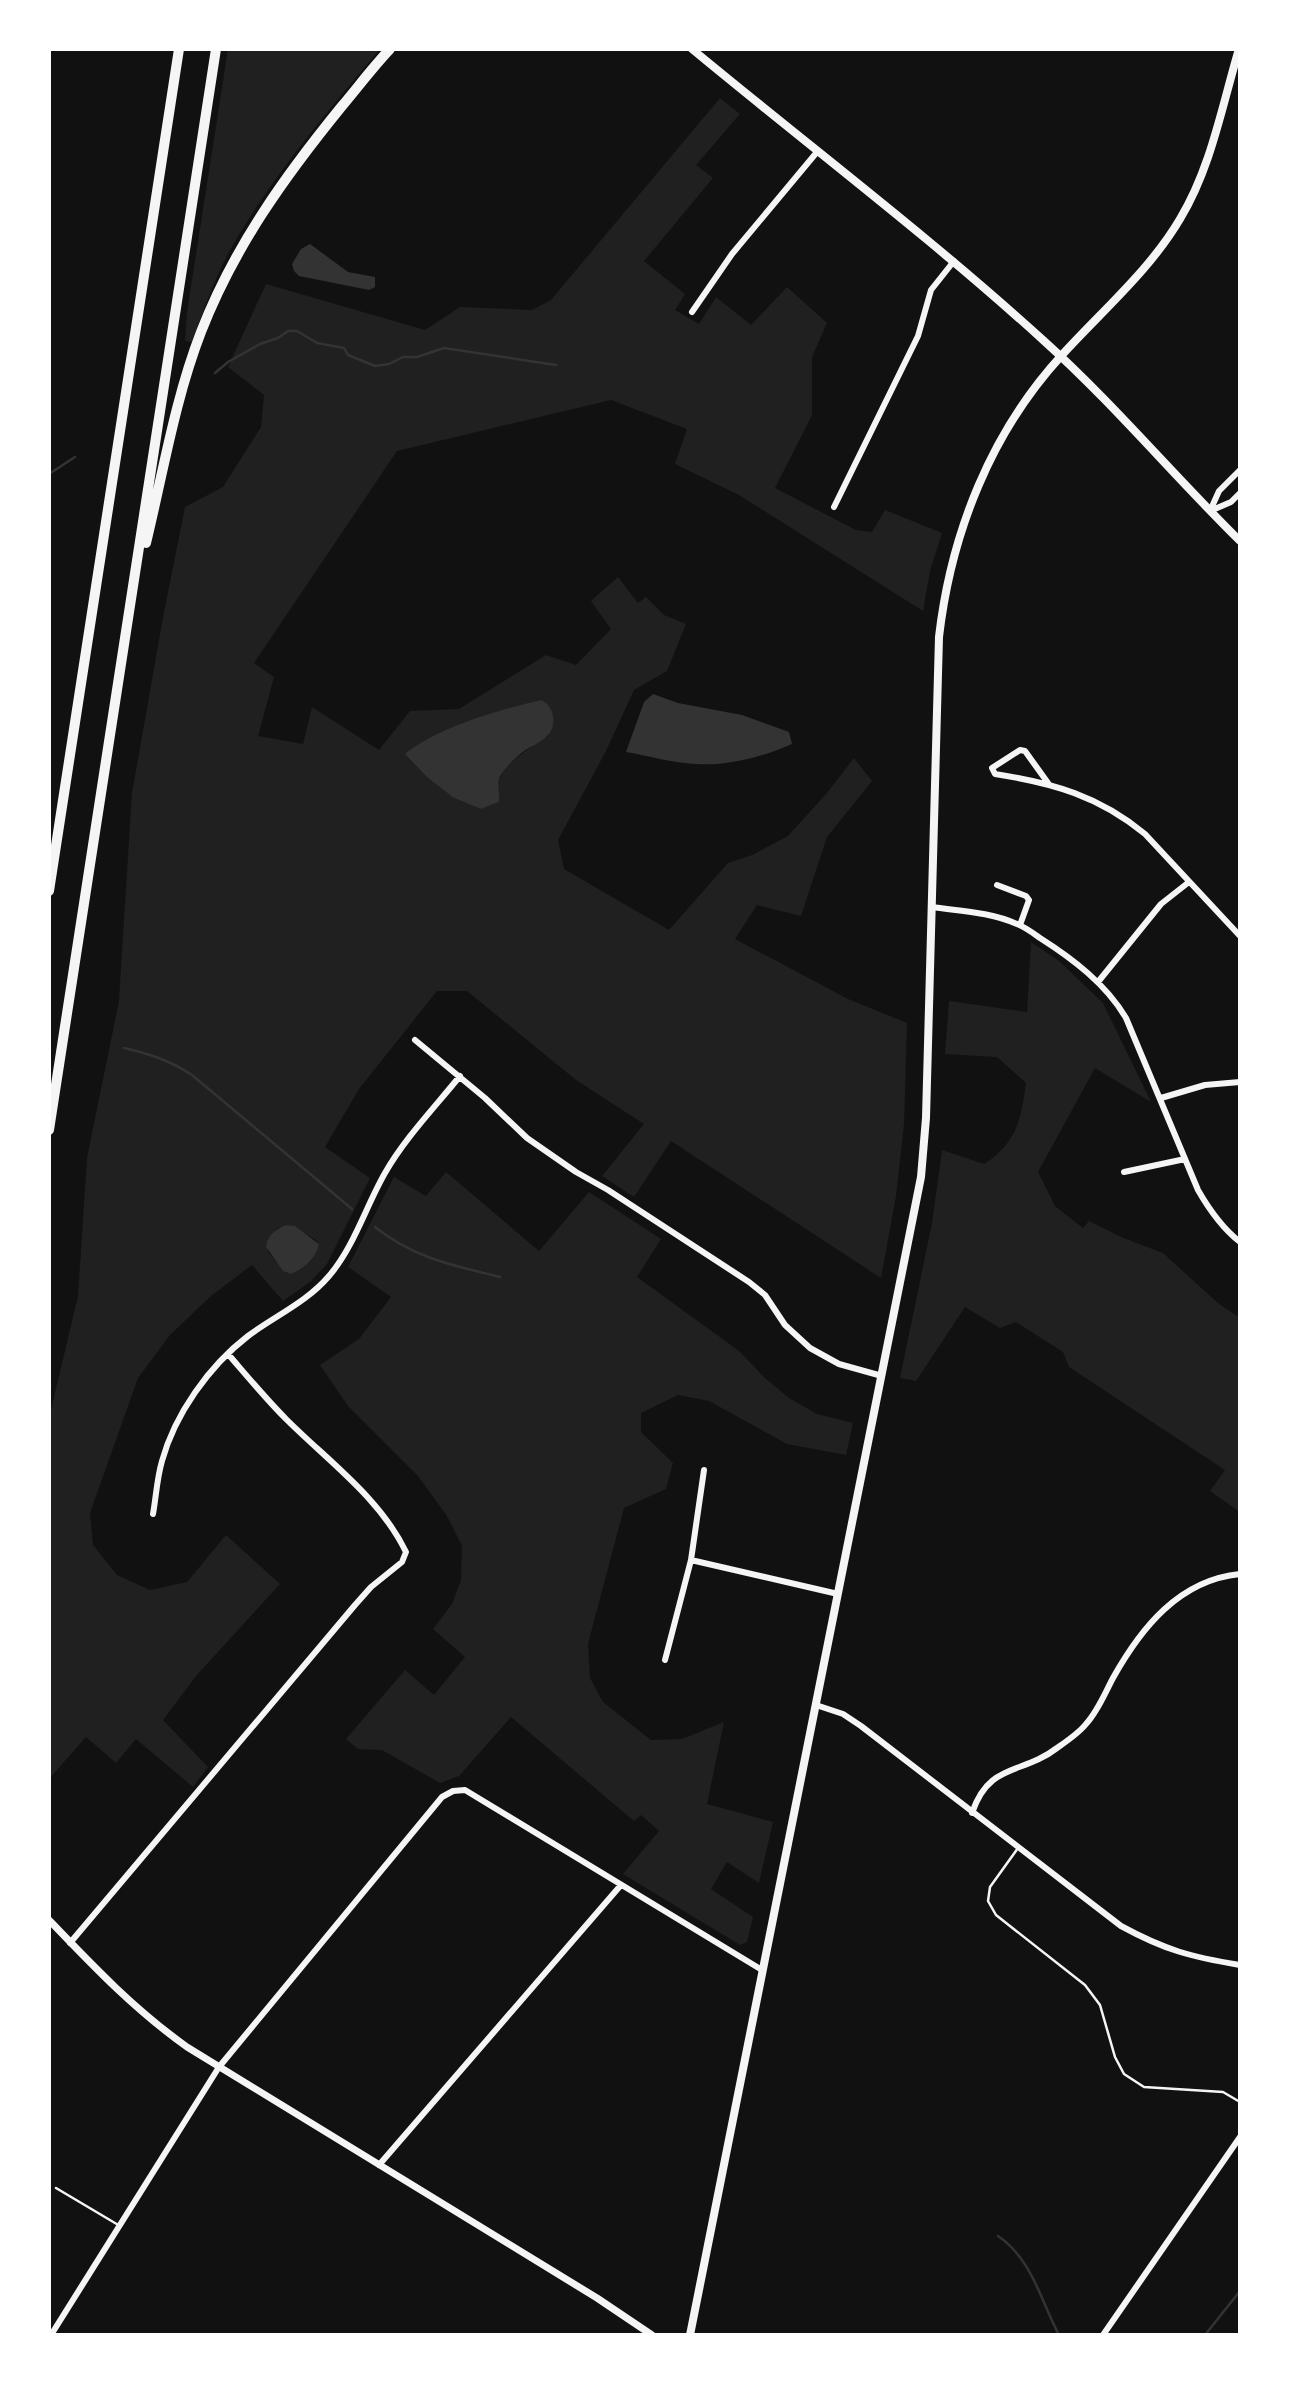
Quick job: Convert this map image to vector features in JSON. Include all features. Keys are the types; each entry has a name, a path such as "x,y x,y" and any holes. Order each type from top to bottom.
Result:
{"highway":[{"path":"49,891 179,49"},
{"path":"49,1130 216,49"},
{"path":"127,628 178,404 213,304 236,256 283,181 390,49"}],"main road":[{"path":"692,49 954,261 1060,356 1240,541"},
{"path":"690,2335 882,1376 925,1146 940,637 951,565 964,523 990,461 1024,402 1060,356 1152,258 1181,218 1203,169 1239,49"}],"street":[{"path":"692,312 732,254 817,152"},
{"path":"834,507 918,336 931,290 954,261"},
{"path":"1210,512 1219,491 1240,472"},
{"path":"1210,512 1231,502 1240,493"},
{"path":"1048,783 1025,751 1020,750 992,768 995,774 1048,783 1096,802 1131,822 1240,936"},
{"path":"1098,982 1161,904 1189,882"},
{"path":"997,886 1026,896 1028,900 1020,925"},
{"path":"932,907 978,913 1020,925 1058,950 1098,982 1126,1018 1209,1209 1240,1242"},
{"path":"415,1040 460,1076 527,1138 749,1282 765,1295 785,1325 810,1348 839,1364 882,1376"},
{"path":"153,1514 162,1461 181,1416 205,1379 246,1338 307,1297 330,1276 386,1171 460,1076"},
{"path":"1161,1098 1205,1085 1240,1082"},
{"path":"1124,1172 1185,1159"},
{"path":"70,1943 355,1605 371,1587 402,1562 406,1552 395,1530 378,1508 285,1418 228,1354"},
{"path":"665,1660 691,1560 704,1470"},
{"path":"691,1560 838,1594"},
{"path":"972,1813 977,1798 988,1782 1054,1751 1086,1725 1133,1644 1169,1603 1192,1588 1215,1578 1240,1574"},
{"path":"816,1704 843,1714 861,1726 1121,1926 1156,1945 1197,1958 1240,1965"},
{"path":"51,2335 219,2067 442,1797 453,1791 465,1790 762,1970"},
{"path":"379,2165 621,1885"},
{"path":"49,1920 135,2008 159,2027 219,2067 597,2298 652,2335"},
{"path":"1103,2335 1240,2137"}],"lane":[{"path":"1018,1847 990,1887 988,1901 996,1915 1085,1985 1100,2005 1115,2057 1124,2074 1144,2087 1223,2092 1240,2102"},
{"path":"56,2188 120,2226"}],"shaded area":[{"path":"228,49 380,49 303,143 250,217 222,267 192,342 185,341 187,312"},
{"path":"720,98 740,114 696,165 713,178 644,261 685,294 675,310 699,324 716,297 751,325 787,287 827,323 812,357 812,415 775,488 856,530 872,532 885,510 942,533 930,571 923,611 739,495 675,464 687,429 611,400 397,451 254,663 274,677 258,736 303,744 312,707 379,750 410,711 459,709 546,655 576,665 611,629 591,601 618,577 638,603 646,597 664,615 686,624 667,671 634,690 606,751 558,840 564,869 669,930 728,863 752,855 788,836 854,758 872,781 827,837 801,916 757,905 735,939 848,999 907,1023 904,1124 896,1196 881,1278 671,1141 634,1197 602,1176 644,1124 576,1080 467,991 437,991 359,1089 325,1147 370,1178 327,1264 310,1282 283,1301 252,1265 211,1296 170,1335 138,1378 90,1513 93,1545 117,1575 150,1590 187,1582 226,1535 280,1584 196,1676 163,1720 208,1767 193,1787 136,1739 116,1763 86,1737 49,1779 49,1418 78,1296 87,1158 119,1001 132,793 185,507 223,487 261,427 264,395 228,367 266,284 425,330 460,307 532,310 551,300","holes":["540,700 548,736 521,754 503,772 499,784 499,802 481,809 454,798 502,710","291,1225 319,1244 315,1255 307,1264 286,1273 268,1252 268,1239 278,1228"]},
{"path":"310,244 348,272 375,277 375,287 369,290 299,276 292,264 301,249"},
{"path":"653,694 678,703 742,715 789,732 792,744 745,760 720,764 679,762 626,752 644,702"},
{"path":"541,700 552,711 553,727 545,738 521,753 503,772 499,781 499,802 481,809 454,798 427,777 405,754 451,728"},
{"path":"1031,942 1059,961 1103,1003 1151,1102 1095,1068 1038,1172 1055,1206 1083,1228 1089,1221 1163,1253 1219,1304 1240,1318 1240,1512 1210,1491 1225,1470 1069,1367 1063,1352 1016,1322 1000,1328 965,1307 916,1381 900,1378 932,1223 942,1150 984,1164 995,1156 1004,1148 1016,1129 1026,1083 997,1057 945,1054 949,1001 1027,1012"},
{"path":"446,1172 539,1251 589,1192 661,1239 637,1277 739,1351 789,1398 817,1414 853,1423 846,1455 787,1444 709,1401 678,1395 641,1413 641,1432 673,1463 666,1489 624,1508 588,1644 590,1678 603,1702 651,1740 682,1739 724,1722 707,1804 773,1822 759,1883 727,1862 711,1889 753,1917 747,1942 740,1945 623,1874 659,1831 641,1815 634,1821 511,1717 459,1776 440,1783 382,1750 358,1749 346,1739 405,1670 434,1695 465,1657 433,1629 452,1604 461,1580 462,1546 447,1516 418,1476 348,1406 320,1365 359,1339 391,1297 348,1267 394,1177 426,1196"},
{"path":"287,1225 295,1226 319,1244 309,1262 291,1274 283,1271 266,1247 273,1233"}],"waterway":[{"path":"215,373 228,362 288,331 297,331 317,343 344,348 348,355 375,366 444,348 556,365"},
{"path":"49,474 75,457"},
{"path":"124,1048 160,1059 192,1075 352,1209"},
{"path":"375,1227 419,1253 500,1277"},
{"path":"998,2236 1010,2245 1027,2268 1059,2335"},
{"path":"1205,2335 1240,2291"}]}
